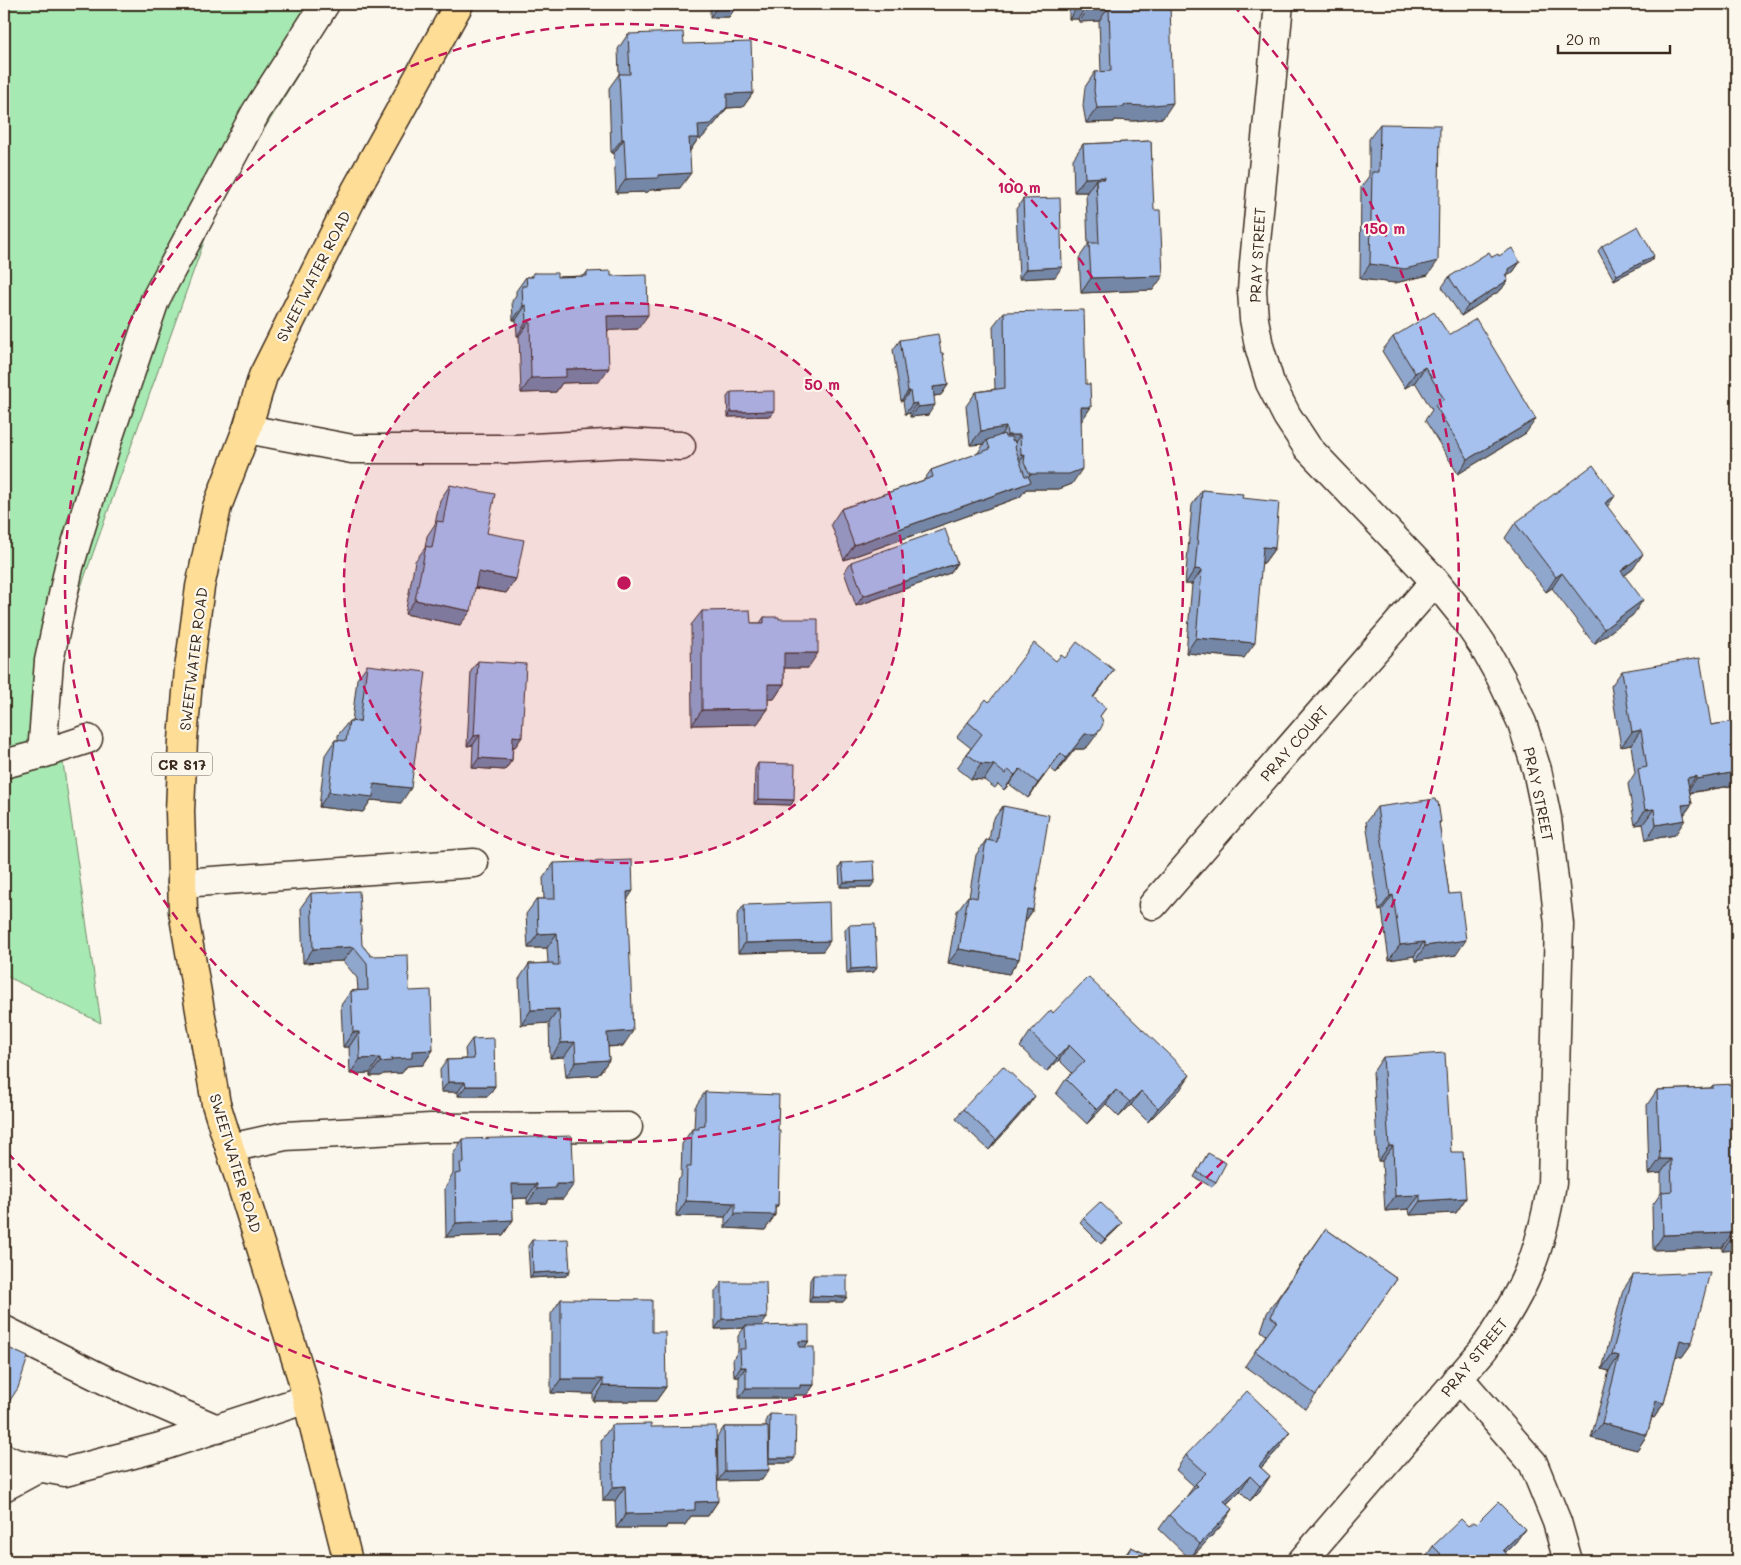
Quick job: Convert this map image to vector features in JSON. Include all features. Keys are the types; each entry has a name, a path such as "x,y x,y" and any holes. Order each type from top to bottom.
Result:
{"main road":[{"name":"SWEETWATER ROAD","path":"348,1561 301,1375 216,1104 183,911 181,793 183,740 190,660 200,588 217,507 247,429 263,376 356,190 459,4"}],"street":[{"path":"42,754 48,661 69,568 107,442 155,300 256,112 325,4"},
{"name":"PRAY STREET","path":"1279,4 1254,263 1253,300 1254,319 1270,383 1287,416 1308,448 1435,581 1460,612 1482,644 1501,678 1522,724 1537,770 1548,818 1559,924 1552,1183 1546,1219 1536,1254 1522,1288 1505,1320 1483,1350 1302,1561"},
{"path":"247,429 352,450 516,449 624,443 680,446"},
{"name":"PRAY COURT","path":"1153,905 1435,581"},
{"path":"4,764 88,739"},
{"path":"182,883 474,863"},
{"path":"230,1148 285,1136 412,1129 628,1127"},
{"path":"4,1330 109,1382 216,1428"},
{"path":"1458,1377 1534,1463 1557,1522 1568,1561"},
{"path":"4,1458 15,1463 65,1472 160,1447 307,1399"},
{"path":"4,1487 39,1468"}],"green space":[{"path":"4,4 342,4 217,205 50,674 101,1023 4,975"}],"building":[{"path":"1088,4 1170,4 1173,103 1097,108 1094,91 1095,72 1111,71 1109,7 1089,8"},
{"path":"683,32 684,44 751,42 753,93 727,94 727,107 711,124 698,125 699,138 689,138 691,173 658,175 658,178 626,179 619,74 630,74 628,34"},
{"path":"1380,124 1440,125 1438,261 1405,269 1370,264 1372,172 1379,172"},
{"path":"1151,141 1154,210 1160,210 1163,276 1091,278 1089,243 1099,243 1096,179 1105,179 1105,177 1085,178 1083,144"},
{"path":"1060,198 1062,267 1026,269 1023,199"},
{"path":"1638,226 1654,256 1617,275 1602,246"},
{"path":"1512,248 1520,262 1509,269 1509,272 1505,275 1508,280 1468,306 1449,277 1489,252 1492,257 1498,254 1499,256"},
{"path":"611,271 611,276 647,275 648,315 607,316 609,368 566,369 566,377 531,378 530,321 527,321 526,305 523,306 522,286 527,286 526,277 533,277 533,273 557,273 557,277 587,276 587,272"},
{"path":"1084,310 1086,384 1090,384 1091,407 1081,407 1082,469 1069,474 1030,474 1024,463 1025,455 1021,455 1020,435 1007,435 1006,427 981,431 976,392 1005,388 1004,312"},
{"path":"1434,312 1449,335 1476,319 1536,419 1468,459 1435,405 1444,399 1425,367 1415,373 1393,337"},
{"path":"938,334 948,385 933,387 935,405 917,407 917,403 912,404 910,391 908,391 900,340"},
{"path":"774,391 774,411 731,412 731,392"},
{"path":"1004,434 1005,437 1011,437 1012,441 1014,440 1025,476 1028,476 1031,482 854,545 841,509 933,477 931,470 990,449 987,440"},
{"path":"1593,465 1615,496 1605,503 1643,554 1621,571 1643,600 1604,629 1562,573 1556,577 1515,523"},
{"path":"450,485 495,494 487,533 524,540 516,579 478,572 471,611 415,600 426,546 432,548 437,521 443,522"},
{"path":"1202,490 1243,494 1242,498 1279,502 1275,548 1263,547 1255,643 1196,638 1202,570 1195,569"},
{"path":"945,529 957,563 863,596 851,562"},
{"path":"750,610 751,623 764,623 764,617 818,619 818,653 784,653 784,684 768,684 768,709 702,710 702,611"},
{"path":"1077,642 1114,670 1093,697 1106,708 1100,716 1103,724 1100,730 1095,734 1085,734 1066,758 1061,753 1038,783 1020,769 1015,775 1008,770 1005,774 994,765 981,764 967,754 982,734 968,722 986,699 989,702 1034,643 1056,661 1061,655 1065,658"},
{"path":"1700,658 1711,725 1737,721 1737,772 1696,779 1696,776 1687,778 1692,804 1682,805 1685,820 1656,825 1654,809 1645,810 1638,769 1647,767 1641,730 1632,732 1622,671"},
{"path":"478,661 526,664 522,737 513,736 512,760 479,758 480,735 474,736"},
{"path":"367,665 426,672 411,788 374,784 373,797 329,792 335,740 346,741 349,721 360,722"},
{"path":"758,763 795,764 794,800 758,799"},
{"path":"1435,799 1438,802 1441,822 1439,822 1449,894 1460,893 1466,940 1425,946 1424,942 1400,945 1393,895 1390,896 1377,807"},
{"path":"1003,806 1049,815 1033,910 1027,909 1019,959 959,949 968,896 977,898 986,840 997,842"},
{"path":"632,860 633,891 627,892 633,1031 607,1033 609,1060 576,1062 575,1042 561,1043 559,1009 531,1010 529,964 553,963 553,965 559,965 557,933 538,934 537,899 555,899 554,863"},
{"path":"874,861 875,881 844,882 842,863"},
{"path":"359,891 362,945 371,956 408,955 409,991 431,990 433,1050 412,1051 412,1058 391,1059 392,1061 380,1062 380,1058 360,1059 359,1032 353,1032 351,991 368,990 367,963 354,947 313,949 311,893"},
{"path":"829,902 830,941 745,943 744,905"},
{"path":"875,924 877,967 851,969 849,925"},
{"path":"1088,977 1190,1075 1158,1108 1141,1091 1130,1102 1116,1090 1097,1110 1066,1079 1085,1061 1069,1045 1057,1058 1030,1032 1051,1010 1053,1013"},
{"path":"494,1038 495,1086 466,1086 465,1082 448,1082 447,1060 474,1059 472,1039"},
{"path":"1445,1053 1451,1152 1463,1152 1466,1198 1420,1201 1420,1195 1395,1196 1393,1146 1389,1146 1383,1057"},
{"path":"1003,1066 1035,1096 996,1140 963,1109"},
{"path":"1735,1084 1737,1118 1737,1236 1733,1236 1733,1233 1663,1235 1662,1192 1672,1191 1671,1159 1660,1159 1657,1090 1713,1088 1713,1085"},
{"path":"705,1092 779,1095 778,1205 775,1205 775,1215 735,1214 735,1203 686,1201 687,1167 691,1167 692,1129 699,1129 699,1126 705,1125"},
{"path":"572,1136 574,1184 556,1184 556,1188 537,1189 537,1184 512,1184 513,1220 456,1223 455,1174 461,1173 460,1163 464,1163 463,1139"},
{"path":"1208,1153 1226,1163 1216,1182 1197,1172"},
{"path":"1100,1202 1122,1223 1105,1239 1083,1218"},
{"path":"1326,1229 1397,1279 1316,1395 1255,1351 1277,1321 1271,1317 1278,1299"},
{"path":"568,1239 570,1271 533,1273 532,1240"},
{"path":"1710,1272 1692,1343 1680,1340 1664,1403 1656,1401 1647,1435 1602,1423 1619,1356 1612,1354 1633,1275"},
{"path":"813,1275 847,1275 847,1297 812,1296"},
{"path":"722,1282 766,1282 767,1318 722,1319"},
{"path":"561,1299 652,1300 652,1332 665,1332 666,1387 603,1386 603,1379 561,1379"},
{"path":"809,1325 809,1341 799,1341 799,1347 814,1347 814,1385 800,1385 800,1388 746,1388 746,1367 741,1367 740,1349 746,1349 745,1326"},
{"path":"4,1346 28,1357 18,1388 7,1405 4,1403"},
{"path":"1247,1391 1290,1432 1259,1466 1270,1476 1260,1486 1250,1476 1224,1501 1233,1509 1200,1544 1169,1515 1197,1486 1195,1484 1206,1473 1186,1455"},
{"path":"770,1414 796,1415 795,1458 769,1458"},
{"path":"651,1424 651,1427 716,1426 718,1501 695,1502 695,1510 676,1511 676,1513 626,1514 625,1486 613,1487 612,1425"},
{"path":"724,1427 768,1427 769,1470 725,1471"},
{"path":"1498,1502 1525,1529 1503,1550 1513,1561 1439,1561 1436,1558 1441,1554 1433,1546 1461,1519 1468,1526 1473,1522 1476,1524"},
{"path":"1131,1547 1161,1561 1124,1561"}]}
